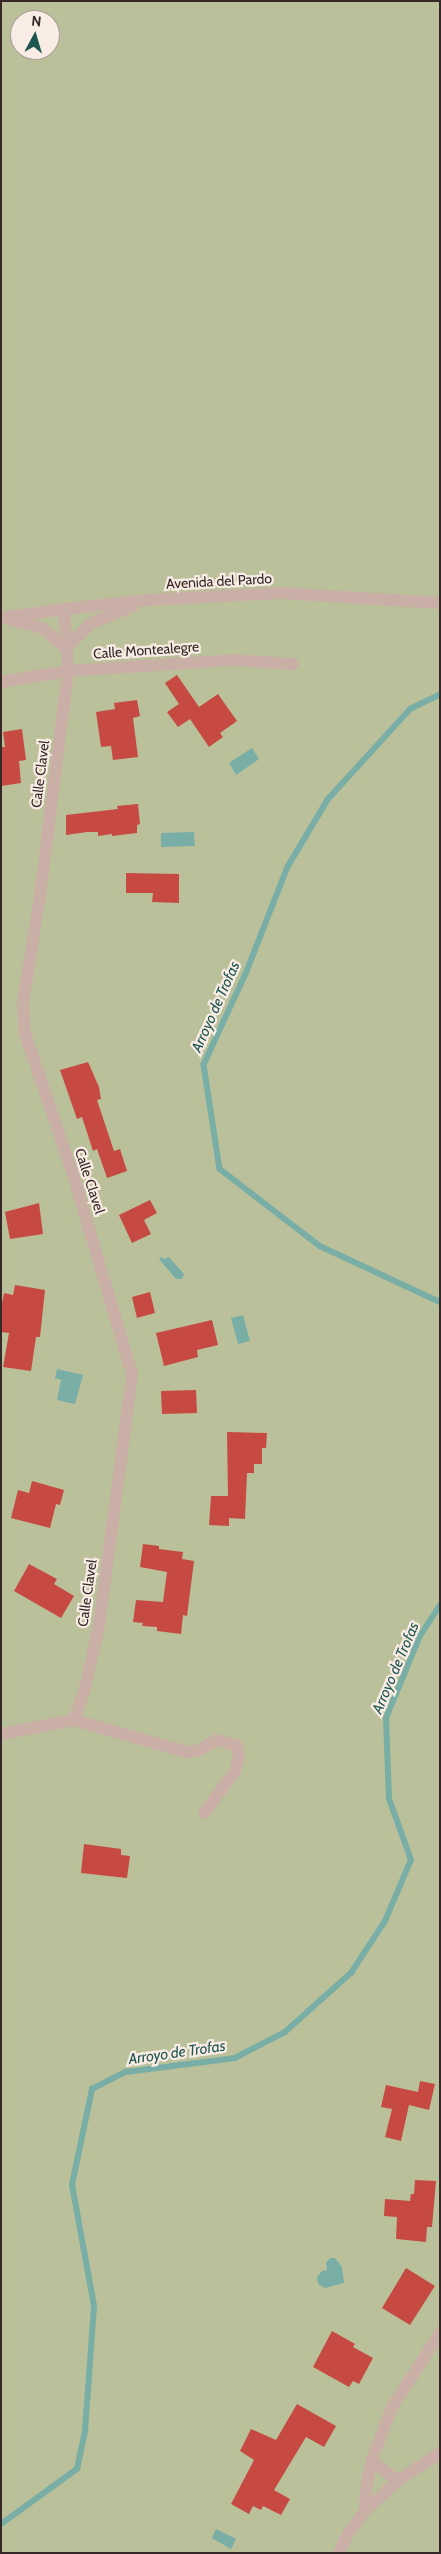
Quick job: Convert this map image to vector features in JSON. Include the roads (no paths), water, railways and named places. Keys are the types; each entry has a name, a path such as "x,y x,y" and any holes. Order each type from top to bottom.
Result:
{"street":[{"name":"Avenida del Pardo","path":"3,618 64,608 147,600 280,593 440,603"},
{"path":"3,618 42,628 66,648 90,624 147,600"},
{"name":"Calle Clavel","path":"64,608 68,671 40,896 24,996 25,1033 74,1178 132,1374 99,1626 85,1688 74,1720"},
{"name":"Calle Montealegre","path":"1,682 68,671 232,660 292,664"},
{"path":"1,1734 74,1720 187,1752 197,1751 217,1740 236,1745 239,1755 235,1771 204,1813"},
{"path":"365,2511 366,2490 372,2460 392,2406 440,2333"},
{"path":"339,2553 348,2534 365,2511 397,2481 440,2453"},
{"path":"372,2460 397,2481"}],"water":[{"path":"252,748 259,759 236,775 229,763"},
{"path":"194,832 195,846 161,847 161,833"},
{"path":"161,1257 164,1259 169,1257 184,1274 182,1279 176,1279 159,1259"},
{"path":"243,1315 250,1341 238,1344 231,1318"},
{"path":"57,1369 83,1375 75,1404 57,1400 61,1380 55,1378"},
{"path":"330,2258 335,2258 342,2267 344,2283 325,2288 318,2284 317,2277 322,2271 327,2270 326,2263"},
{"path":"216,2529 236,2539 231,2549 212,2538"}],"waterway":[{"name":"Arroyo de Trofas","path":"440,695 411,709 328,800 288,867 246,974 204,1065 220,1169 320,1246 440,1302"},
{"name":"Arroyo de Trofas","path":"1,2524 77,2469 85,2430 94,2306 72,2185 92,2089 126,2072 235,2058 285,2032 351,1973 385,1921 411,1860 389,1799 386,1718 420,1636 440,1605"}]}
